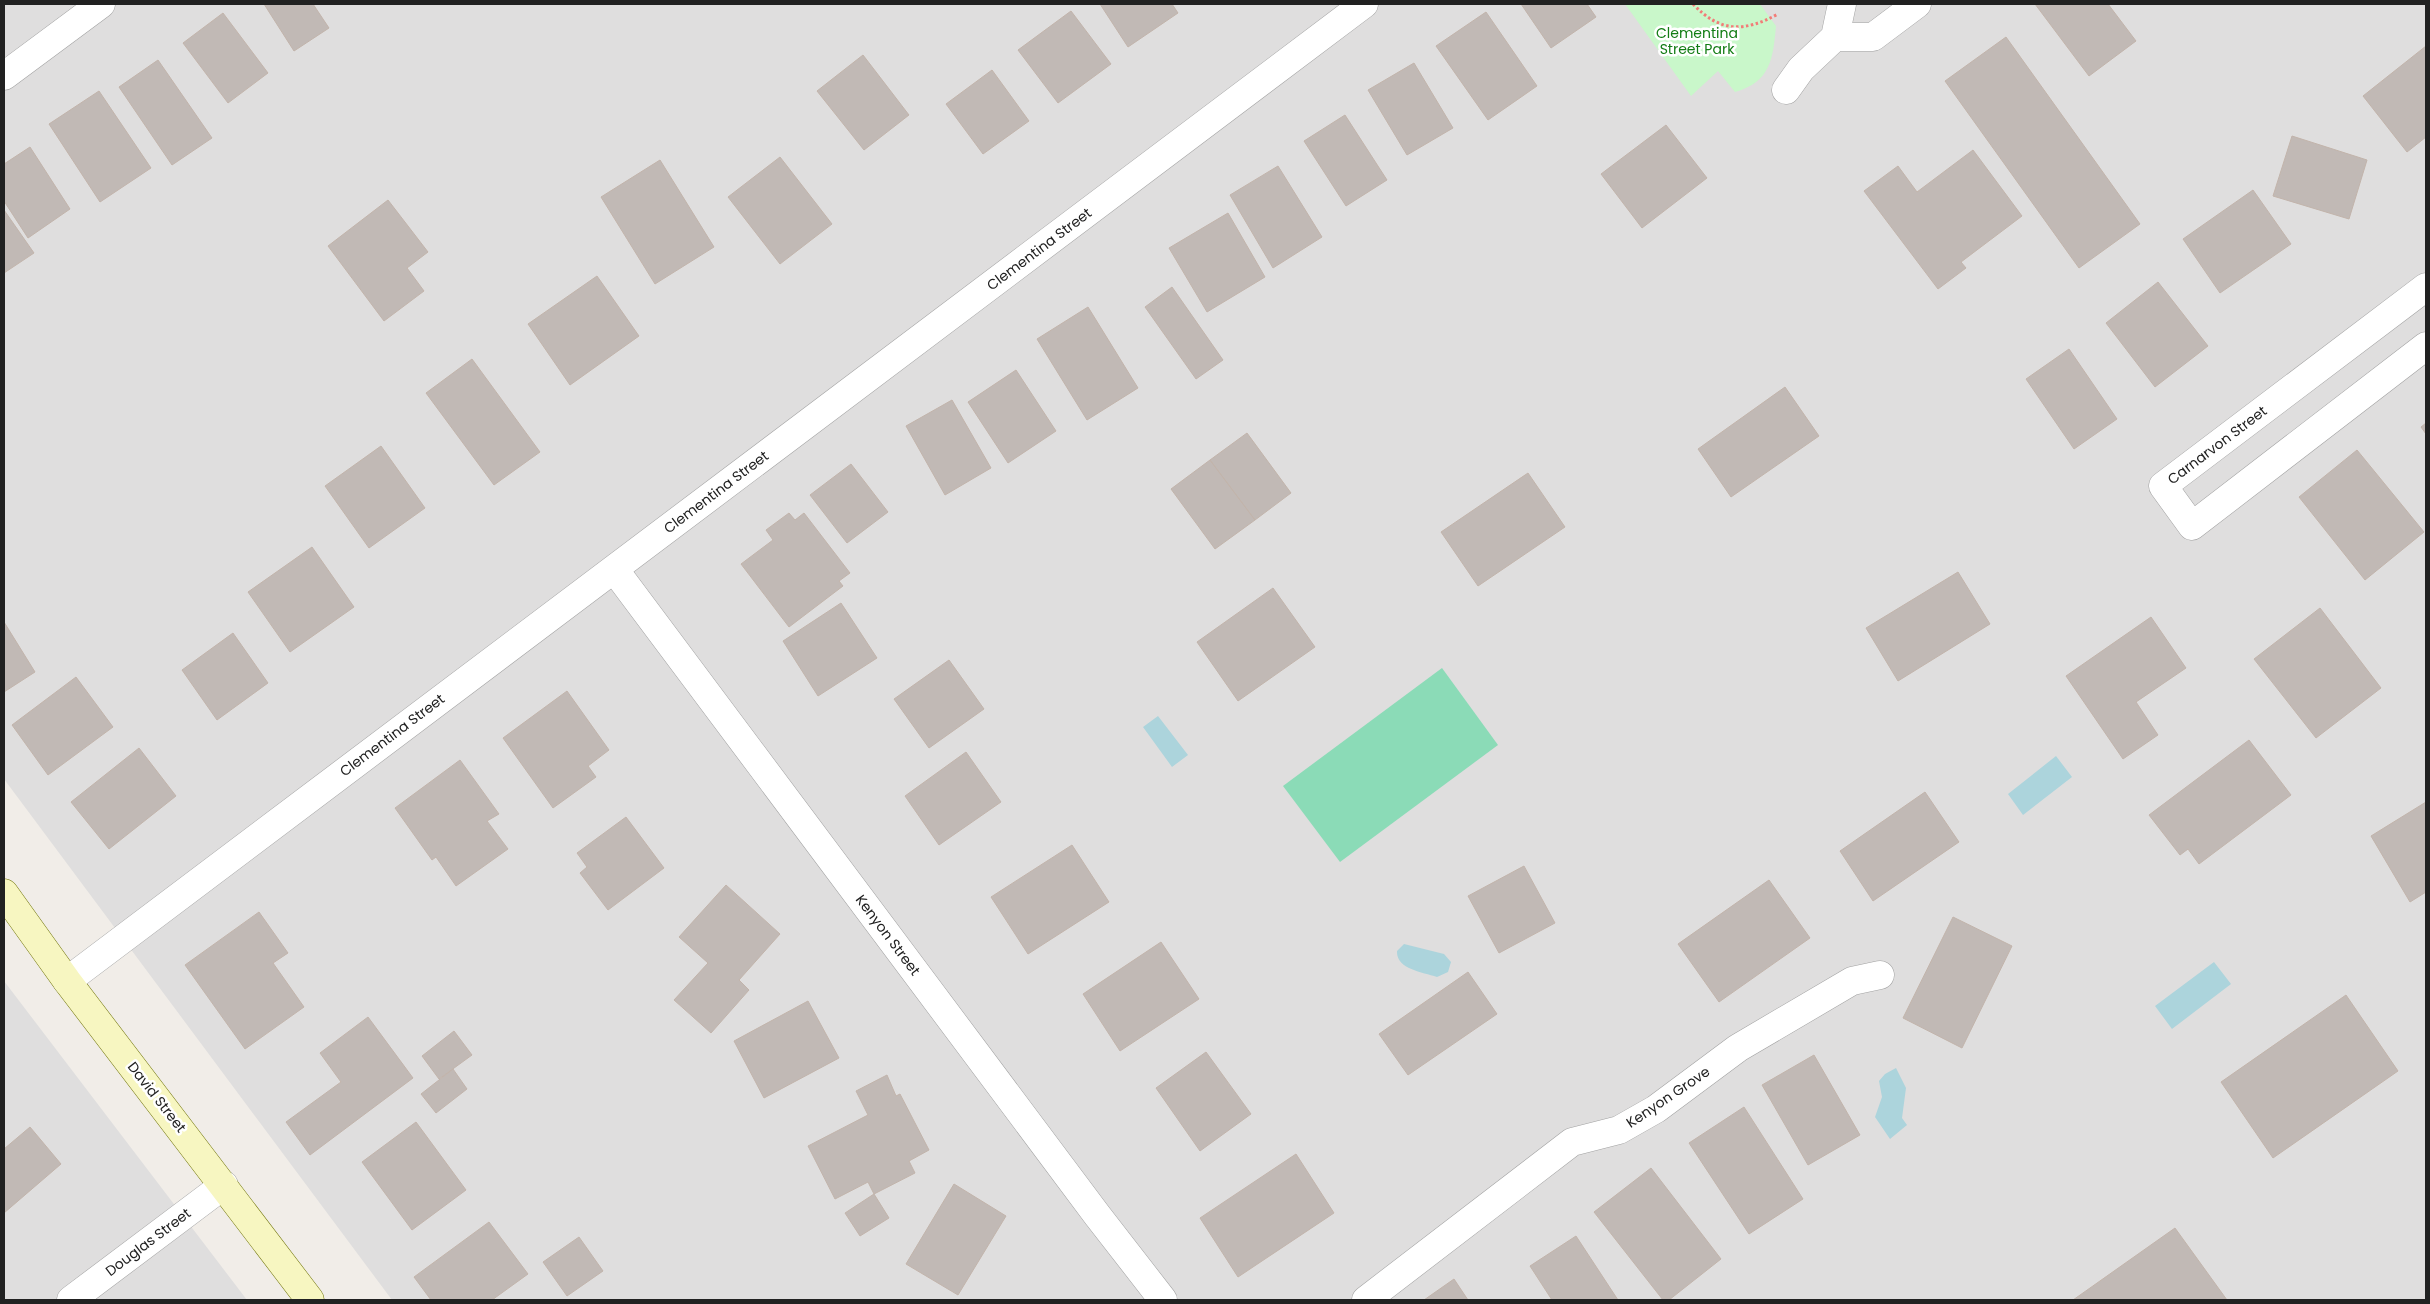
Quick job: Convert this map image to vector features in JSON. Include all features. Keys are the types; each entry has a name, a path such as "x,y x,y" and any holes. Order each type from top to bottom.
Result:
{"street":[{"path":"4,76 101,4"},
{"name":"Clementina Street","path":"67,981 1364,4"},
{"path":"1786,90 1801,69 1835,37 1842,4"},
{"path":"1835,37 1873,37 1917,4"},
{"name":"Carnarvon Street","path":"2426,288 2163,486 2192,526 2426,346"},
{"name":"Kenyon Street","path":"614,569 1101,1221 1163,1300"},
{"name":"David Street","path":"4,893 67,981 310,1300"},
{"name":"Kenyon Grove","path":"1366,1300 1572,1142 1619,1130 1656,1109 1738,1048 1852,981 1880,975"},
{"name":"Douglas Street","path":"71,1300 224,1185"}],"path":[{"path":"1693,4 1714,21 1734,28 1752,26 1778,14"}],"shaded area":[{"path":"4,4 2426,4 2426,1300 392,1300 4,779"},
{"path":"4,981 247,1300 4,1300"}],"green space":[{"name":"Clementina Street Park","path":"1625,4 1760,4 1776,26 1768,67 1756,82 1747,88 1735,92 1718,71 1691,96"},
{"path":"1442,668 1498,745 1340,862 1283,786"}],"water":[{"path":"1158,716 1188,755 1172,767 1143,727"},
{"path":"2056,756 2072,777 2023,815 2008,794"},
{"path":"1404,944 1444,954 1451,962 1448,972 1437,977 1405,966 1398,957 1397,951"},
{"path":"2214,962 2231,984 2172,1029 2155,1006"},
{"path":"1896,1068 1906,1088 1902,1118 1907,1125 1890,1139 1875,1117 1882,1097 1879,1081 1885,1074"}],"building":[{"path":"264,4 313,4 329,28 294,51"},
{"path":"1100,4 1172,4 1178,13 1128,47"},
{"path":"1521,4 1587,4 1596,17 1551,48"},
{"path":"2035,4 2108,4 2136,41 2089,76"},
{"path":"1071,11 1111,64 1058,103 1018,50"},
{"path":"1486,12 1537,86 1488,120 1436,46"},
{"path":"223,13 268,73 228,103 183,43"},
{"path":"2006,37 2140,224 2079,268 1945,81"},
{"path":"2426,46 2426,137 2407,152 2363,96"},
{"path":"863,55 909,115 864,150 817,91"},
{"path":"158,60 212,138 172,165 119,87"},
{"path":"1414,63 1453,128 1407,155 1368,90"},
{"path":"992,70 1029,121 983,154 946,104"},
{"path":"99,91 151,168 100,202 49,124"},
{"path":"1345,115 1387,180 1346,206 1304,141"},
{"path":"1666,125 1707,178 1642,228 1601,174"},
{"path":"2292,136 2367,160 2349,219 2273,196"},
{"path":"30,147 70,209 28,238 4,201 4,164"},
{"path":"1973,150 2022,216 1961,262 1966,268 1938,289 1864,191 1898,166 1917,192"},
{"path":"780,157 832,224 780,264 728,197"},
{"path":"660,160 714,247 655,284 601,197"},
{"path":"1278,166 1322,237 1273,268 1230,195"},
{"path":"2253,190 2291,244 2220,293 2183,239"},
{"path":"388,200 428,252 407,268 424,291 384,321 328,246"},
{"path":"4,210 34,253 4,273"},
{"path":"1228,213 1265,277 1207,312 1169,248"},
{"path":"597,276 639,336 570,385 528,324"},
{"path":"2158,282 2208,346 2155,387 2106,323"},
{"path":"1172,287 1223,360 1196,379 1145,307"},
{"path":"1088,307 1138,388 1087,420 1037,339"},
{"path":"2069,349 2117,419 2074,449 2026,379"},
{"path":"472,359 540,452 494,485 426,393"},
{"path":"1016,370 1056,431 1008,463 968,402"},
{"path":"1785,387 1819,436 1731,497 1698,449"},
{"path":"952,400 991,468 945,495 906,426"},
{"path":"2426,423 2426,434 2421,427"},
{"path":"1247,433 1291,493 1255,520 1210,460"},
{"path":"381,446 425,508 369,548 325,486"},
{"path":"2357,450 2424,532 2365,580 2299,497"},
{"path":"1210,460 1255,520 1215,549 1171,489"},
{"path":"851,464 888,512 847,543 810,495"},
{"path":"1528,473 1565,527 1478,586 1441,532"},
{"path":"789,513 795,520 804,513 850,573 839,581 843,586 789,627 741,564 773,540 766,530"},
{"path":"312,547 354,607 290,652 248,592"},
{"path":"1958,572 1990,624 1898,681 1866,628"},
{"path":"1273,588 1315,647 1238,701 1197,642"},
{"path":"841,603 877,658 818,696 783,641"},
{"path":"2320,608 2381,688 2316,738 2254,659"},
{"path":"2151,617 2186,668 2136,702 2158,735 2123,759 2066,676"},
{"path":"4,622 35,672 4,692"},
{"path":"233,633 268,683 217,720 182,670"},
{"path":"949,660 984,709 929,748 894,699"},
{"path":"76,677 113,727 48,775 12,725"},
{"path":"567,691 609,750 588,766 596,777 553,808 503,738"},
{"path":"2249,740 2291,795 2199,864 2188,849 2180,855 2149,815"},
{"path":"139,748 176,796 109,849 71,802"},
{"path":"966,752 1001,802 939,845 905,796"},
{"path":"460,760 499,814 487,821 508,849 456,886 436,857 432,860 395,808"},
{"path":"1925,792 1959,842 1873,901 1840,851"},
{"path":"2426,802 2426,892 2410,902 2371,836"},
{"path":"626,817 664,868 608,910 580,873 587,867 577,853"},
{"path":"1072,845 1109,902 1028,954 991,897"},
{"path":"1524,866 1555,923 1499,953 1468,896"},
{"path":"1769,880 1810,938 1719,1002 1678,944"},
{"path":"726,885 780,934 739,980 749,990 711,1033 674,1000 708,963 679,937"},
{"path":"259,912 288,953 273,963 304,1007 245,1049 185,965"},
{"path":"1953,917 2012,946 1962,1048 1903,1018"},
{"path":"1161,942 1199,999 1120,1051 1083,994"},
{"path":"1468,972 1497,1014 1408,1075 1379,1034"},
{"path":"2346,995 2398,1071 2273,1158 2221,1082"},
{"path":"808,1001 839,1058 764,1098 734,1041"},
{"path":"368,1017 413,1078 310,1155 286,1122 341,1082 320,1053"},
{"path":"454,1031 472,1055 439,1079 422,1056"},
{"path":"1206,1052 1251,1114 1200,1151 1156,1088"},
{"path":"1814,1055 1860,1135 1808,1165 1762,1085"},
{"path":"453,1069 467,1089 436,1113 421,1094"},
{"path":"887,1075 896,1096 900,1094 929,1150 909,1161 915,1173 874,1194 868,1182 835,1199 808,1146 868,1115 856,1091"},
{"path":"1744,1107 1803,1199 1749,1234 1689,1143"},
{"path":"416,1122 466,1190 412,1230 362,1162"},
{"path":"30,1127 61,1164 4,1213 4,1149"},
{"path":"1296,1154 1334,1213 1238,1277 1200,1218"},
{"path":"1651,1168 1721,1259 1669,1300 1663,1300 1594,1212"},
{"path":"954,1184 1006,1216 958,1295 906,1264"},
{"path":"874,1194 889,1218 860,1236 845,1213"},
{"path":"489,1222 528,1274 492,1300 431,1300 414,1277"},
{"path":"2175,1228 2227,1300 2073,1300"},
{"path":"1576,1236 1618,1300 1552,1300 1530,1266"},
{"path":"579,1237 603,1271 567,1296 543,1262"},
{"path":"1454,1279 1468,1300 1424,1300"}]}
